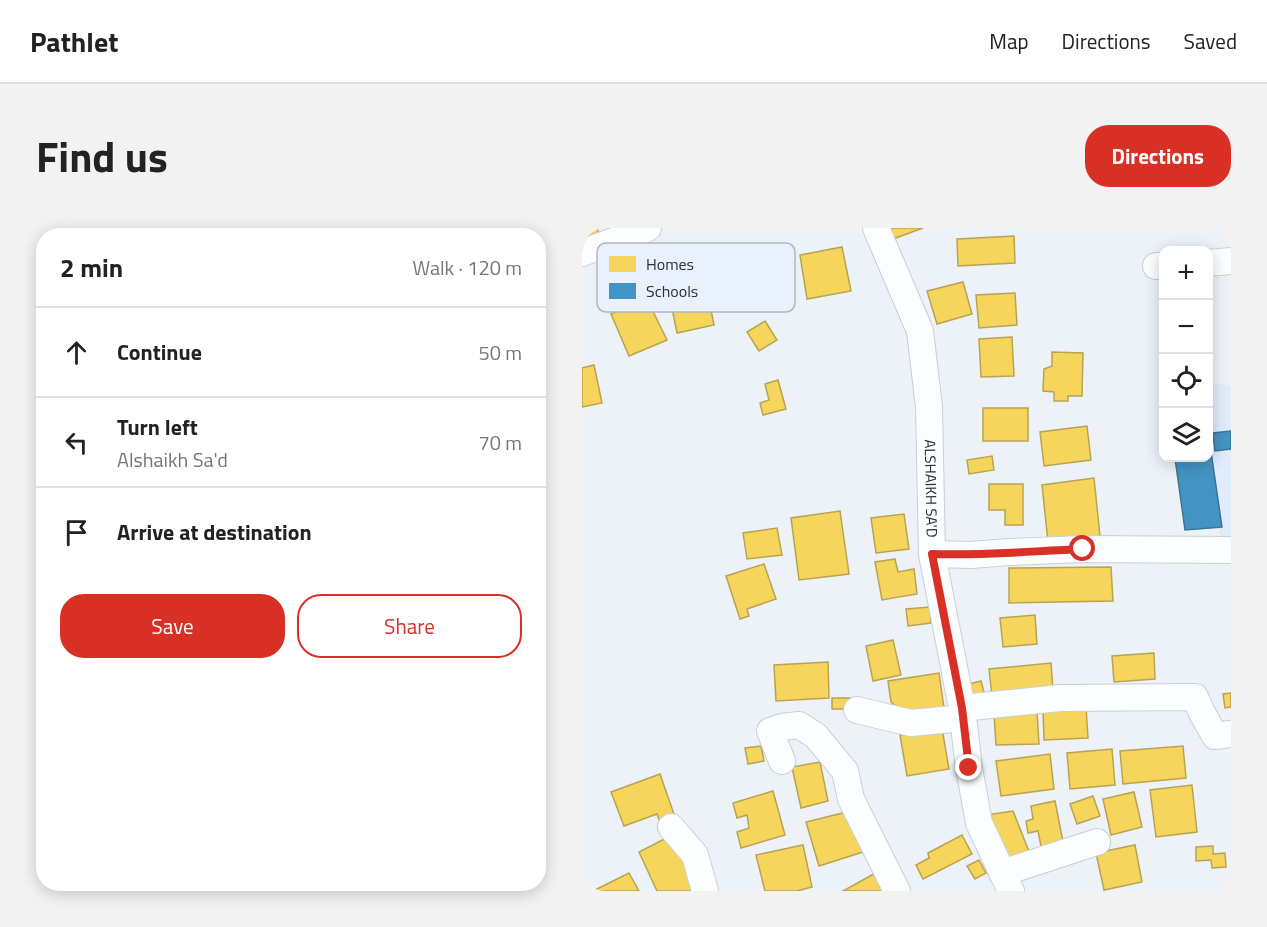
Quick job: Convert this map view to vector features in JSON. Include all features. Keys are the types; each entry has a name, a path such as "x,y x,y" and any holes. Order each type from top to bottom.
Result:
{"street":[{"path":"600,243 617,233 648,228"},
{"name":"ALSHAIKH SA'D","path":"876,228 920,331 929,407 932,554 962,713 979,823 1006,882"},
{"path":"582,253 597,244"},
{"path":"1213,263 1231,261"},
{"path":"932,554 971,555 1083,549 1231,550"},
{"path":"857,710 911,723 1060,698 1195,697 1215,736 1231,735"},
{"path":"782,762 770,731 799,725 816,736 845,771 851,799 897,891"},
{"path":"671,827 695,855 705,891"},
{"path":"1006,882 1097,842"}],"shaded area":[{"path":"1213,384 1231,385 1231,560 1223,560 1210,462 1213,462"}],"building: Homes":[{"path":"582,228 597,228 602,241 582,249"},
{"path":"889,228 923,228 893,239"},
{"path":"1014,236 1015,263 958,266 957,239"},
{"path":"842,247 851,291 807,299 800,255"},
{"path":"963,282 972,314 937,324 927,291"},
{"path":"1015,293 1017,325 979,328 976,295"},
{"path":"653,312 667,340 629,356 611,314"},
{"path":"673,312 711,312 714,325 677,333"},
{"path":"765,321 777,340 759,351 747,332"},
{"path":"1012,337 1014,376 981,377 979,339"},
{"path":"1052,352 1083,353 1082,396 1068,396 1068,401 1054,401 1054,392 1043,391 1044,369 1052,366"},
{"path":"594,365 602,403 582,407 582,368"},
{"path":"778,380 786,409 763,415 760,403 769,400 765,384"},
{"path":"983,408 1028,408 1028,441 983,441"},
{"path":"1087,426 1091,460 1044,466 1040,432"},
{"path":"992,456 994,470 969,474 967,460"},
{"path":"1094,478 1100,536 1048,542 1042,485"},
{"path":"989,484 1023,484 1023,525 1005,525 1005,510 989,510"},
{"path":"840,511 849,574 799,580 791,518"},
{"path":"904,514 909,549 876,553 871,518"},
{"path":"777,528 782,555 747,559 743,533"},
{"path":"895,559 898,572 914,569 917,594 882,600 875,562"},
{"path":"764,564 776,599 747,609 749,616 740,619 726,576"},
{"path":"1111,567 1113,601 1009,603 1009,568"},
{"path":"930,607 931,623 908,626 906,609"},
{"path":"1035,615 1037,644 1003,647 1000,618"},
{"path":"893,640 901,675 873,681 866,646"},
{"path":"1154,653 1155,679 1114,682 1112,656"},
{"path":"828,662 829,698 776,701 774,665"},
{"path":"1051,663 1053,690 992,696 989,669"},
{"path":"939,673 944,708 905,714 891,702 888,681"},
{"path":"981,681 985,696 973,699 969,684"},
{"path":"1231,693 1231,707 1225,708 1223,694"},
{"path":"832,698 851,698 851,709 832,709"},
{"path":"1086,707 1088,738 1044,740 1043,709"},
{"path":"1037,712 1039,744 996,745 994,714"},
{"path":"942,728 949,769 907,776 900,735"},
{"path":"761,746 764,761 748,764 745,748"},
{"path":"1183,746 1186,778 1123,784 1120,751"},
{"path":"1112,749 1115,785 1070,789 1067,753"},
{"path":"1050,754 1054,789 1001,796 996,761"},
{"path":"820,762 828,801 801,808 792,767"},
{"path":"660,774 675,817 660,822 657,814 624,826 611,792"},
{"path":"1192,785 1197,832 1156,837 1150,790"},
{"path":"773,791 785,835 741,848 737,832 749,828 747,815 737,818 733,803"},
{"path":"1134,792 1142,827 1111,835 1103,799"},
{"path":"1093,796 1100,816 1077,824 1070,804"},
{"path":"1055,801 1064,847 1042,851 1038,831 1028,833 1026,821 1033,819 1031,806"},
{"path":"851,811 863,852 819,866 806,822"},
{"path":"1013,811 1030,854 1006,859 986,815"},
{"path":"672,835 697,891 657,891 639,852"},
{"path":"962,835 972,854 923,879 916,865 929,858 928,853"},
{"path":"803,845 812,887 797,891 765,891 756,855"},
{"path":"1135,845 1142,882 1104,890 1096,853"},
{"path":"1213,846 1213,854 1225,853 1226,867 1212,868 1211,860 1196,861 1196,847"},
{"path":"979,860 986,873 975,879 967,866"},
{"path":"879,871 891,891 843,891"},
{"path":"629,873 639,891 593,891"}],"building: Schools":[{"path":"1231,431 1231,449 1215,451 1213,433"},
{"path":"1176,462 1213,462 1222,527 1185,530"}],"route":[{"path":"969,768 962,708 932,554 971,555 1083,549"}]}
